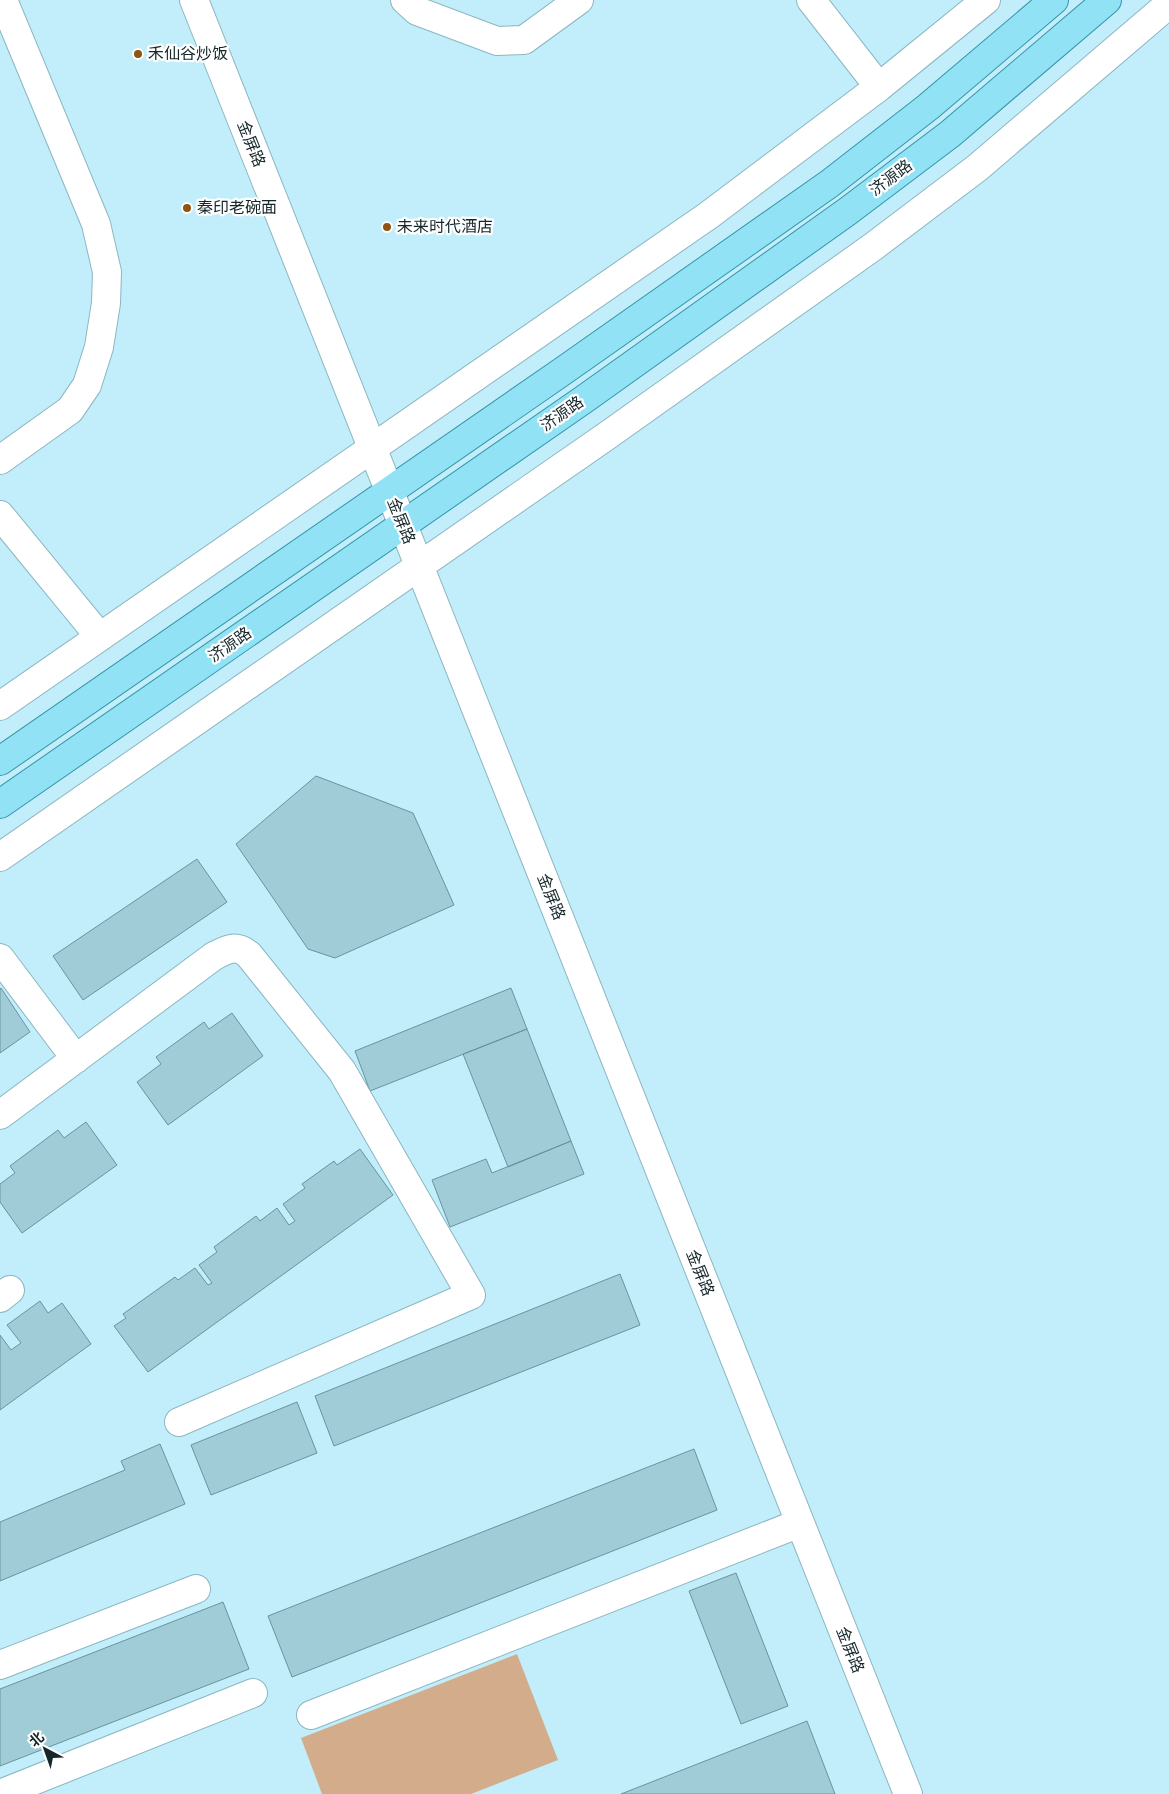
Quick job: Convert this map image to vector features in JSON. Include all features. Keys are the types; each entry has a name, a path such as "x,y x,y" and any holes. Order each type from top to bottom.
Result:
{"main road":[{"name":"济源路","path":"0,762 829,184 928,107 1054,0"},
{"name":"济源路","path":"0,804 583,400 856,205 950,134 1106,0"}],"street":[{"path":"0,460 70,410 86,385 99,347 106,303 107,272 96,224 3,0"},
{"name":"金屏路","path":"194,0 908,1794"},
{"path":"405,0 417,11 498,41 524,40 579,0"},
{"path":"810,0 879,87"},
{"path":"0,706 708,215 879,87 986,0"},
{"path":"0,857 600,441 874,246 977,168 1169,4"},
{"path":"0,515 100,637"},
{"path":"0,1115 214,956 228,949 242,949 249,955 342,1071 471,1295 179,1422"},
{"path":"0,958 76,1059"},
{"path":"310,1715 800,1524"},
{"path":"0,1665 196,1589"},
{"path":"0,1794 253,1693"}],"shaded area":[{"path":"517,1654 558,1760 471,1794 322,1794 301,1738"}],"building":[{"path":"316,776 413,813 454,905 335,958 308,949 236,844"},
{"path":"197,859 227,902 83,1000 53,956"},
{"path":"511,988 527,1029 370,1091 355,1051"},
{"path":"0,989 30,1032 0,1053"},
{"path":"232,1013 263,1056 168,1125 137,1082 161,1064 156,1057 204,1022 209,1029"},
{"path":"527,1029 571,1141 508,1167 463,1054"},
{"path":"86,1122 117,1165 22,1233 0,1202 0,1184 15,1173 10,1166 58,1130 64,1138"},
{"path":"571,1141 584,1174 450,1227 432,1180 486,1159 492,1173"},
{"path":"360,1149 393,1195 148,1372 114,1326 126,1318 123,1314 175,1277 178,1280 195,1268 208,1285 212,1283 199,1265 217,1252 214,1247 256,1216 260,1221 277,1208 289,1225 295,1221 283,1204 305,1188 302,1184 334,1161 337,1165"},
{"path":"620,1274 640,1325 334,1446 315,1396"},
{"path":"40,1301 48,1313 62,1303 91,1344 0,1410 0,1335 11,1350 21,1343 7,1325"},
{"path":"297,1402 317,1453 211,1495 191,1445"},
{"path":"160,1444 185,1504 0,1581 0,1522 125,1470 121,1461"},
{"path":"694,1449 717,1510 292,1677 268,1616"},
{"path":"736,1573 788,1706 741,1724 689,1591"},
{"path":"223,1602 249,1669 0,1766 0,1689"},
{"path":"807,1721 835,1794 621,1794"}],"place":[{"name":"禾仙谷炒饭","path":"138,54"},
{"name":"秦印老碗面","path":"187,208"},
{"name":"未来时代酒店","path":"387,227"}]}
